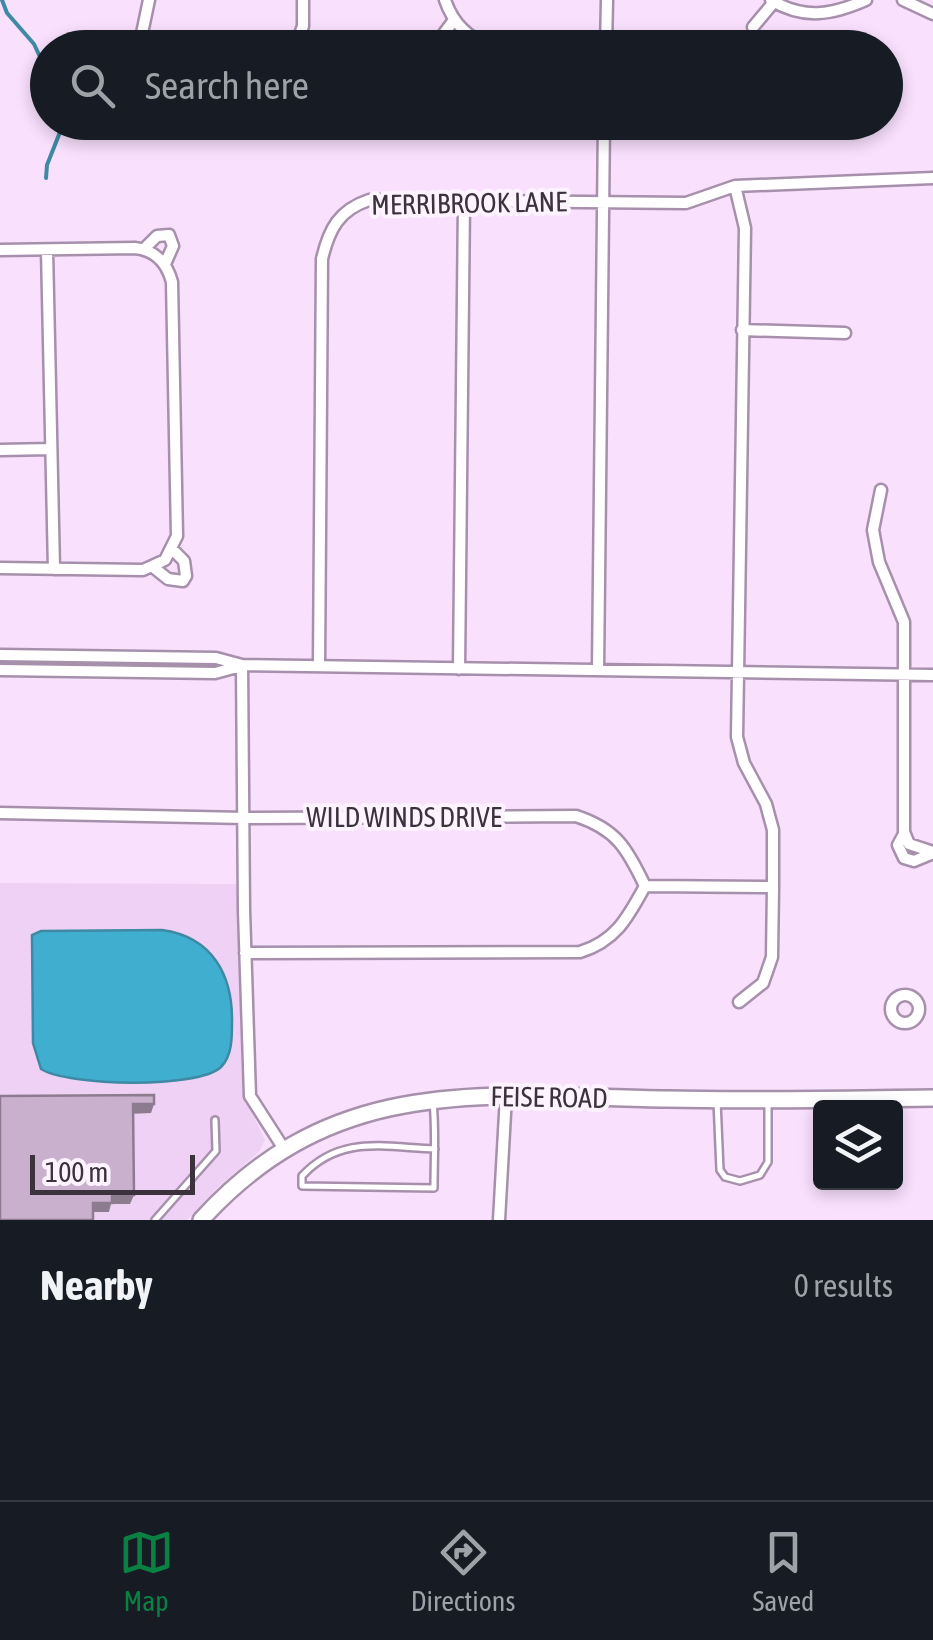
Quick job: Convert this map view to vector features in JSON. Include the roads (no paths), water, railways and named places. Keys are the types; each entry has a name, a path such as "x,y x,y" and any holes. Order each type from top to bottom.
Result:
{"main road":[{"name":"FEISE ROAD","path":"201,1220 234,1186 284,1149 354,1116 411,1101 506,1096 717,1100 933,1098"}],"street":[{"path":"143,30 149,0"},
{"path":"302,30 303,0"},
{"path":"445,0 462,30"},
{"path":"606,30 607,0"},
{"path":"753,27 772,1 798,14 827,14 866,0"},
{"path":"903,0 933,14"},
{"path":"447,30 454,20"},
{"path":"598,670 604,140"},
{"name":"MERRIBROOK LANE","path":"320,666 322,258 327,236 340,215 369,200 686,203 735,186 933,178"},
{"path":"735,186 745,228 737,738 773,830 774,887 772,957 763,983 739,1002"},
{"path":"459,669 464,202"},
{"path":"144,249 157,236 169,236 173,246 165,264"},
{"path":"0,250 144,249 165,264 172,282 176,536 173,550 165,560 144,570 0,568"},
{"path":"47,250 54,569"},
{"path":"742,330 844,333"},
{"path":"0,450 51,449"},
{"path":"881,490 873,530 879,562 904,622 904,834 908,844 933,852"},
{"path":"153,567 168,579 183,582 184,561 173,550"},
{"path":"0,655 216,658 242,666"},
{"path":"242,666 250,1096 284,1149"},
{"path":"0,670 215,673 242,666 320,666 933,676"},
{"name":"WILD WINDS DRIVE","path":"0,813 245,818 576,816 601,824 614,836 644,886"},
{"path":"246,953 580,952 606,942 632,910 644,886 774,887"},
{"path":"918,1011 933,1010"},
{"path":"499,1220 506,1096"}],"lane":[{"path":"433,1099 435,1149 434,1188 302,1186 302,1176 317,1160 342,1148 435,1149"},
{"path":"717,1100 720,1170 724,1178 740,1181 760,1175 768,1162 768,1100"},
{"path":"154,1220 216,1151 215,1120"}],"water":[{"path":"162,930 195,941 207,950 224,975 232,1035 225,1063 208,1074 187,1079 132,1083 77,1079 41,1069 33,1043 32,935 41,931"}],"waterway":[{"path":"2,0 7,13 30,39"},
{"path":"46,178 57,140"}]}
